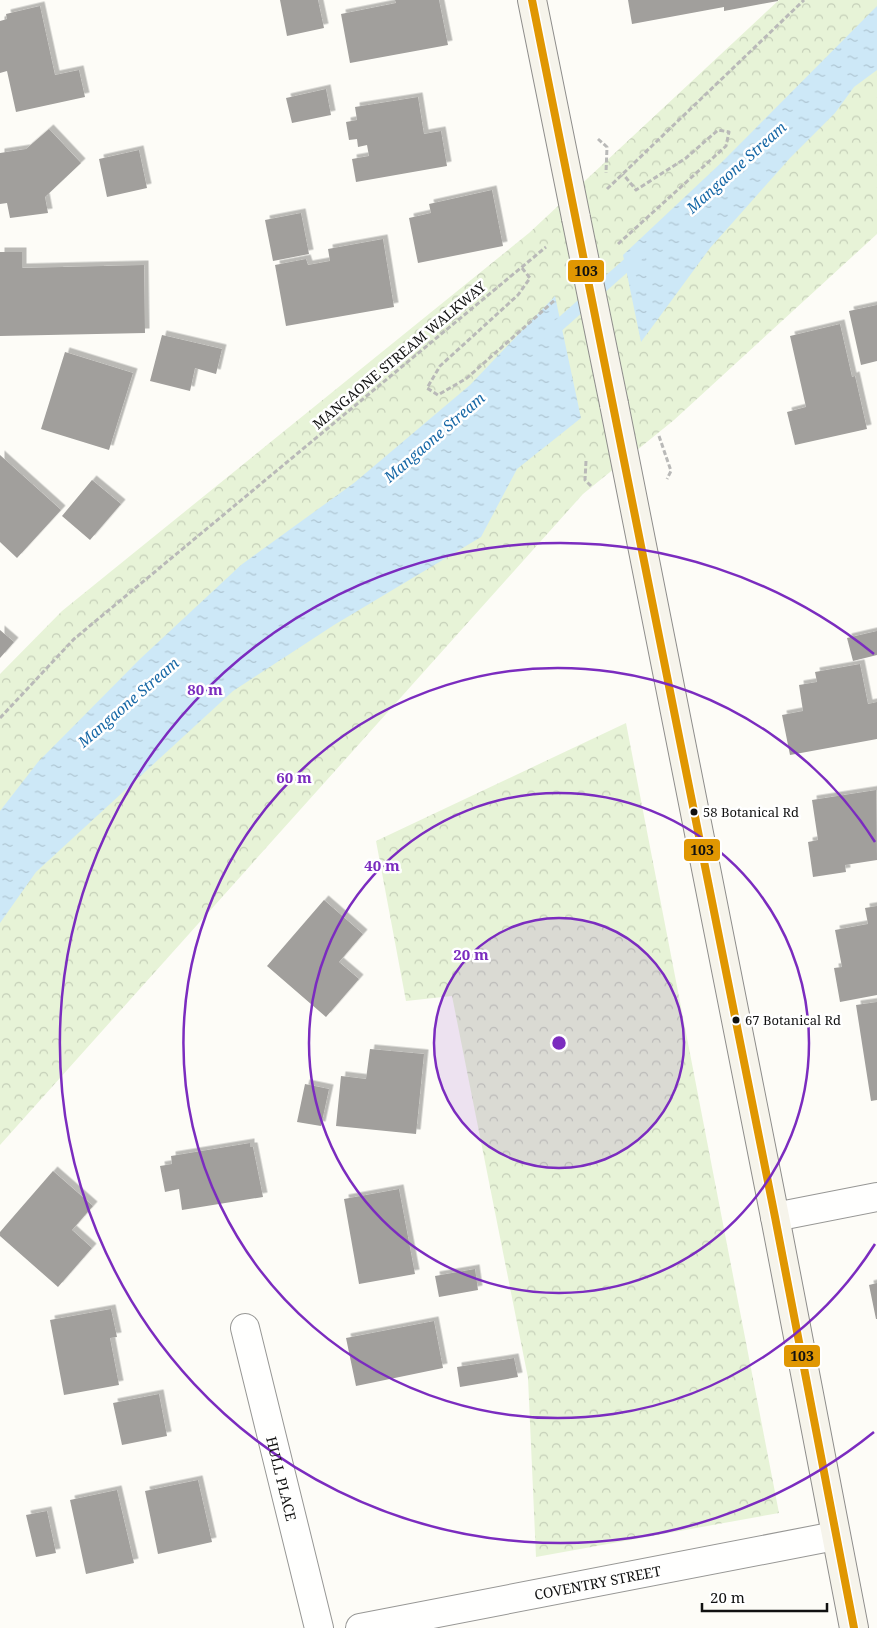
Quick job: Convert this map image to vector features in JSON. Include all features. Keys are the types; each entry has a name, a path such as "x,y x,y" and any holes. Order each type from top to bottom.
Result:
{"main road":[{"path":"532,0 775,1216 854,1628"}],"street":[{"path":"775,1216 877,1197"},
{"name":"HULL PLACE","path":"245,1328 319,1628"},
{"name":"COVENTRY STREET","path":"360,1628 835,1536"}],"path":[{"name":"MANGAONE STREAM WALKWAY","path":"0,718 74,639 522,268 804,0"}],"green space":[{"path":"779,0 877,0 877,234 674,420 583,494 0,1145 0,674 62,611 529,233"},
{"path":"626,723 779,1513 536,1557 528,1378 452,996 406,1001 376,841"}],"water":[{"path":"877,6 877,70 854,87 835,113 790,158 710,248 641,342 623,255 722,162"},
{"path":"555,296 581,418 517,469 481,537 334,625 233,691 36,872 0,923 0,811 38,762 140,659 241,565 354,483 470,385"}],"building":[{"path":"280,0 318,0 324,28 287,36"},
{"path":"395,0 439,0 448,45 350,63 341,14 396,3"},
{"path":"628,0 778,1 724,11 724,7 632,24"},
{"path":"40,6 55,75 79,70 85,97 16,112 7,71 0,73 0,21 7,19 6,14"},
{"path":"326,89 331,115 292,123 286,98"},
{"path":"418,97 424,134 441,131 447,166 356,182 352,159 369,156 367,145 358,147 357,139 349,140 346,122 357,120 355,107"},
{"path":"49,129 81,163 45,197 48,213 10,218 7,203 0,204 0,153 26,149"},
{"path":"139,150 147,188 107,197 99,159"},
{"path":"492,190 503,246 418,263 409,218 431,213 429,204"},
{"path":"301,213 309,254 273,261 265,220"},
{"path":"383,239 394,307 286,326 275,265 306,259 308,265 330,261 328,249"},
{"path":"0,252 22,252 22,268 144,265 145,333 0,336"},
{"path":"877,305 877,361 861,365 849,311"},
{"path":"840,324 852,377 855,376 867,429 795,445 787,412 806,407 790,336"},
{"path":"162,335 222,349 216,374 195,368 190,391 150,381"},
{"path":"65,352 133,373 109,450 41,429"},
{"path":"0,455 61,510 17,558 0,542"},
{"path":"92,480 121,504 90,540 62,516"},
{"path":"0,630 14,642 0,658"},
{"path":"877,631 877,655 853,661 847,638"},
{"path":"860,664 868,704 877,702 877,739 790,755 782,715 803,711 799,685 817,682 815,672"},
{"path":"876,790 877,860 845,865 846,872 813,877 808,842 818,840 812,800"},
{"path":"324,900 363,934 339,962 359,979 326,1017 267,966"},
{"path":"877,906 877,995 840,1002 834,968 842,967 835,930 868,924 865,908"},
{"path":"877,1002 877,1100 871,1101 856,1005"},
{"path":"370,1049 424,1054 416,1134 336,1126 341,1076 366,1079"},
{"path":"305,1084 329,1089 321,1126 297,1122"},
{"path":"250,1143 250,1147 253,1147 263,1197 182,1210 179,1189 165,1192 160,1166 172,1164 171,1156"},
{"path":"53,1171 93,1206 72,1230 92,1248 58,1287 0,1236 0,1232"},
{"path":"399,1189 415,1274 359,1284 344,1199"},
{"path":"475,1269 478,1290 439,1297 435,1276"},
{"path":"877,1283 877,1319 876,1319 869,1285"},
{"path":"111,1309 117,1337 110,1338 119,1385 64,1395 50,1320"},
{"path":"434,1321 443,1368 356,1386 346,1338"},
{"path":"514,1358 518,1377 460,1387 457,1367"},
{"path":"159,1394 167,1436 122,1445 113,1403"},
{"path":"198,1480 212,1542 158,1554 145,1491"},
{"path":"117,1490 134,1563 86,1574 70,1500"},
{"path":"47,1511 56,1553 36,1557 26,1515"}],"waterway":[{"name":"Mangaone Stream","path":"549,334 639,254"}],"transit line":[{"name":"103","path":"532,0 775,1217 854,1628"}],"place":[{"name":"58 Botanical Rd","path":"694,812"},
{"name":"67 Botanical Rd","path":"736,1020"}]}
